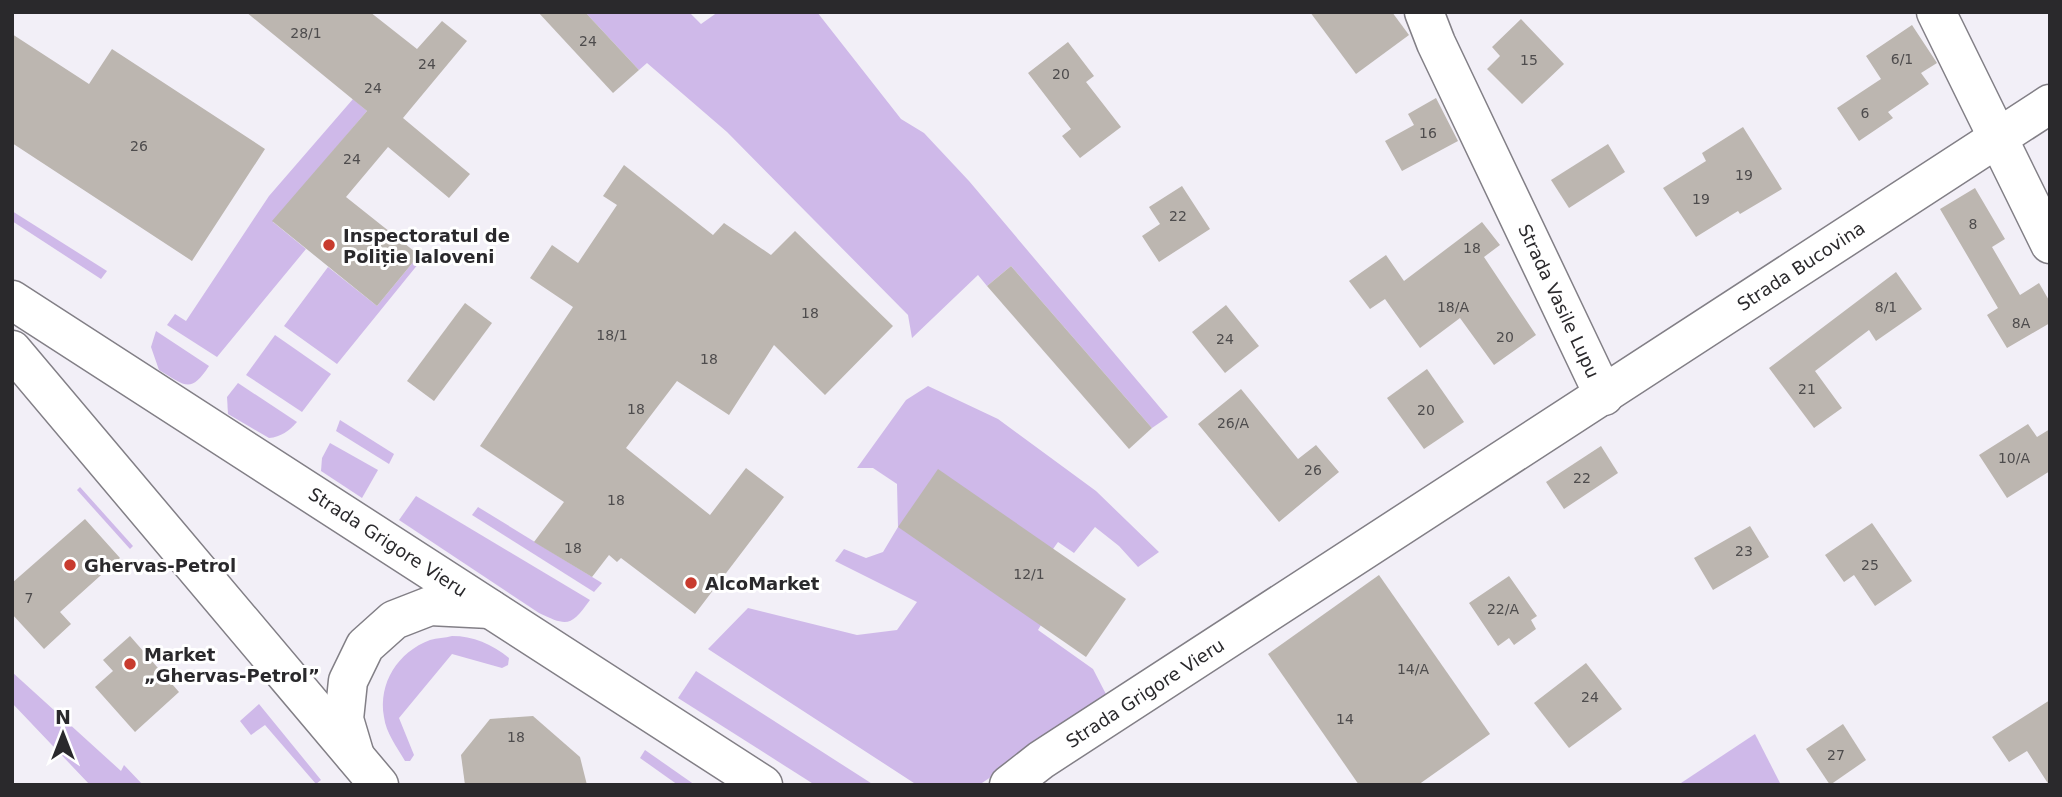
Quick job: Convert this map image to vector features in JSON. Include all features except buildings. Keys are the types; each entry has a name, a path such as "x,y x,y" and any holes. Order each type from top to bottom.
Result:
{"street":[{"name":"Strada Vasile Lupu","path":"1283,604 1604,396 1436,43 1424,12"},
{"path":"1936,12 2050,244"},
{"name":"Strada Bucovina","path":"1604,396 2050,104"},
{"name":"Strada Grigore Vieru","path":"12,300 763,785"},
{"path":"12,351 379,785"},
{"name":"Strada Grigore Vieru","path":"1009,785 1041,760 1283,604"},
{"path":"355,756 344,719 348,681 365,646 394,620 430,606 490,609"}],"shaded area":[{"path":"585,12 689,12 701,24 718,12 817,12 901,119 924,133 969,181 1168,417 1152,428 1011,266 987,286 978,275 912,338 908,315 727,132 647,63 639,70"},
{"path":"353,99 367,111 273,222 306,249 217,357 167,325 175,314 186,321 269,196"},
{"path":"12,211 107,271 101,279 12,221"},
{"path":"419,255 423,258 337,364 284,326 328,267 377,306"},
{"path":"156,331 209,366 197,381 192,384 181,383 159,370 151,347"},
{"path":"275,335 331,374 302,412 246,375"},
{"path":"238,383 297,422 284,433 269,438 228,414 227,397"},
{"path":"928,386 998,419 1096,491 1159,552 1138,567 1119,546 1095,527 1074,553 1058,542 1053,549 1038,630 1093,669 1108,698 979,785 917,785 708,649 748,608 857,635 897,630 917,602 835,561 844,549 866,558 883,552 898,527 897,484 873,468 857,468 906,400"},
{"path":"340,420 394,454 389,464 336,431"},
{"path":"330,443 378,470 362,498 321,471 322,458"},
{"path":"80,487 133,546 130,549 77,490"},
{"path":"416,496 590,600 578,615 568,622 557,621 539,613 399,520"},
{"path":"478,507 602,583 594,592 472,515"},
{"path":"452,636 467,637 489,645 509,658 508,665 502,668 452,654 399,718 414,755 410,761 405,761 385,723 383,704 387,681 408,652 430,640"},
{"path":"696,671 874,785 815,785 678,698"},
{"path":"12,672 121,771 124,765 143,785 90,785 12,703"},
{"path":"259,704 321,780 316,784 265,725 251,735 240,721"},
{"path":"1755,734 1781,785 1678,785"},
{"path":"645,750 695,785 678,785 640,758"}],"place":[{"name":"Inspectoratul de Poliție Ialoveni","path":"329,245"},
{"name":"Ghervas-Petrol","path":"70,565"},
{"name":"AlcoMarket","path":"691,583"},
{"name":"Market „Ghervas-Petrol”","path":"130,664"}]}
